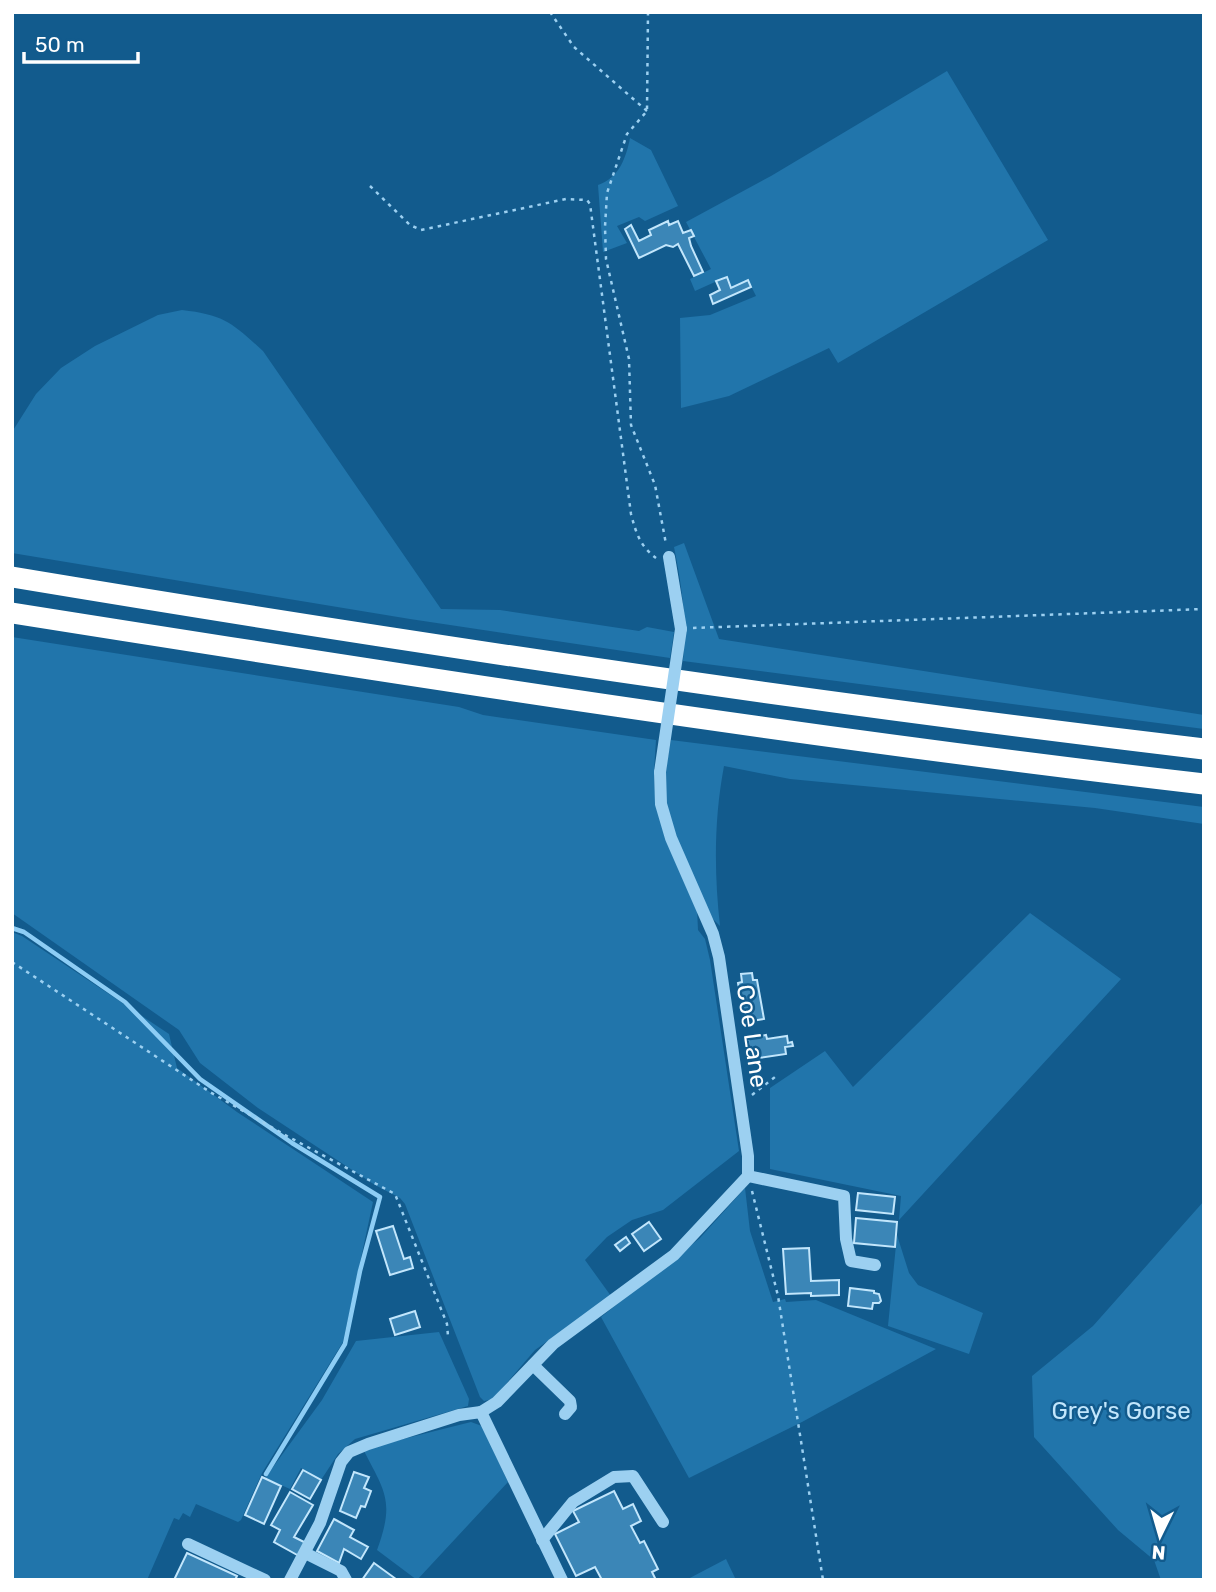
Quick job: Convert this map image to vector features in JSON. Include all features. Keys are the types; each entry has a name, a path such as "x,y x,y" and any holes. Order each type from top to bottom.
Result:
{"highway":[{"path":"12,576 650,677 1204,749"},
{"path":"12,612 338,666 633,710 1204,784"}],"street":[{"name":"Coe Lane","path":"669,559 681,629 660,772 662,804 671,838 713,934 719,957 743,1121 748,1176"},
{"path":"290,1580 320,1523 341,1462 349,1452 459,1415 481,1412 497,1402 553,1344 674,1255 748,1176 844,1196 850,1261 875,1265"},
{"path":"533,1365 570,1401 571,1407 565,1414"},
{"path":"481,1412 562,1580"},
{"path":"542,1540 573,1502 614,1477 633,1476 663,1522"},
{"path":"188,1544 265,1580"},
{"path":"305,1553 341,1571 346,1580"}],"path":[{"path":"550,12 575,47 647,111"},
{"path":"370,186 410,225 421,230 566,199 587,200 590,204 631,514 636,535 644,548 656,557 669,559 655,485 631,425 629,359 606,248 607,193 627,134 647,111 648,12"},
{"path":"681,629 1204,609"},
{"path":"12,962 210,1092 395,1194 447,1324 448,1336"},
{"path":"743,1121 751,1096 775,1077"},
{"path":"748,1176 778,1296 823,1580"}],"green space":[{"path":"947,71 1048,240 838,363 829,348 729,396 681,408 680,318 710,315 756,296 748,280 731,288 726,277 695,291 690,279 711,269 686,222 771,176"},
{"path":"630,138 651,150 678,206 645,221 639,217 617,226 627,243 603,252 598,185 616,172"},
{"path":"182,310 227,322 263,351 441,609 500,610 639,631 647,627 674,632 670,658 410,619 12,553 12,432 36,394 61,368 95,346 158,315"},
{"path":"684,543 719,639 1204,715 1204,729 683,661 683,604 674,547"},
{"path":"12,637 459,707 483,715 656,740 655,794 697,909 698,930 705,939 710,960 739,1151 663,1210 632,1220 607,1237 585,1260 611,1296 535,1350 493,1399 484,1401 480,1397 405,1204 400,1198 375,1185 258,1108 200,1063 179,1030 12,913"},
{"path":"671,740 1204,807 1204,824 1095,808 790,779 724,766 716,846 720,926 713,919 685,863 668,818 665,788"},
{"path":"1030,913 1121,979 899,1220 901,1196 770,1169 770,1088 825,1051 853,1087"},
{"path":"12,932 169,1034 177,1068 237,1112 373,1202 343,1342 262,1473 241,1520 238,1522 196,1504 190,1517 183,1513 179,1520 174,1518 147,1580 12,1580"},
{"path":"745,1188 750,1231 773,1302 785,1299 786,1302 816,1300 936,1349 802,1422 689,1478 601,1317 700,1238"},
{"name":"Grey's Gorse","path":"1204,1201 1204,1580 1161,1580 1154,1560 1118,1530 1034,1437 1032,1376 1093,1326"},
{"path":"897,1235 909,1273 918,1285 983,1313 969,1354 888,1326"},
{"path":"439,1332 469,1399 468,1406 355,1439 338,1454 321,1480 301,1468 290,1489 265,1478 322,1400 356,1341"},
{"path":"471,1422 482,1426 508,1482 417,1580 377,1550 386,1520 385,1497 363,1449"},
{"path":"726,1559 736,1580 686,1580"}],"building":[{"path":"668,221 669,225 678,221 683,233 691,230 694,236 689,238 691,246 703,272 694,276 678,244 673,247 666,245 639,258 625,229 631,225 639,241 651,235 649,230"},
{"path":"727,277 731,288 748,280 751,287 713,304 710,295 720,290 716,281"},
{"path":"752,973 753,980 757,980 764,1019 745,1022 738,983 742,982 741,974"},
{"path":"766,1035 767,1039 787,1036 788,1043 792,1042 793,1046 785,1047 786,1054 751,1059 748,1038"},
{"path":"858,1193 895,1197 893,1214 856,1210"},
{"path":"856,1218 897,1222 895,1247 854,1243"},
{"path":"649,1222 661,1239 644,1251 632,1234"},
{"path":"393,1226 404,1259 410,1257 413,1268 390,1275 376,1231"},
{"path":"626,1237 630,1243 620,1251 615,1245"},
{"path":"809,1248 811,1281 839,1280 839,1295 786,1294 783,1249"},
{"path":"850,1288 874,1291 879,1294 881,1301 873,1303 872,1309 848,1306"},
{"path":"415,1311 420,1327 395,1335 390,1319"},
{"path":"303,1470 321,1480 310,1499 292,1489"},
{"path":"354,1472 369,1477 364,1488 371,1491 365,1507 361,1506 356,1518 340,1511"},
{"path":"262,1477 281,1486 264,1524 245,1515"},
{"path":"614,1491 623,1509 633,1504 641,1521 631,1526 640,1543 644,1541 658,1569 652,1572 656,1580 602,1580 595,1567 576,1576 555,1534 579,1522 573,1511"},
{"path":"290,1492 313,1505 294,1537 306,1543 299,1556 274,1542 280,1530 271,1525"},
{"path":"334,1519 354,1530 350,1537 368,1547 361,1559 344,1549 339,1563 317,1551"},
{"path":"187,1553 237,1576 235,1580 174,1580"},
{"path":"374,1563 396,1579 362,1580"}],"waterway":[{"path":"12,928 24,932 125,1002 200,1079 292,1143 380,1197 360,1271 345,1344 266,1474"}]}
